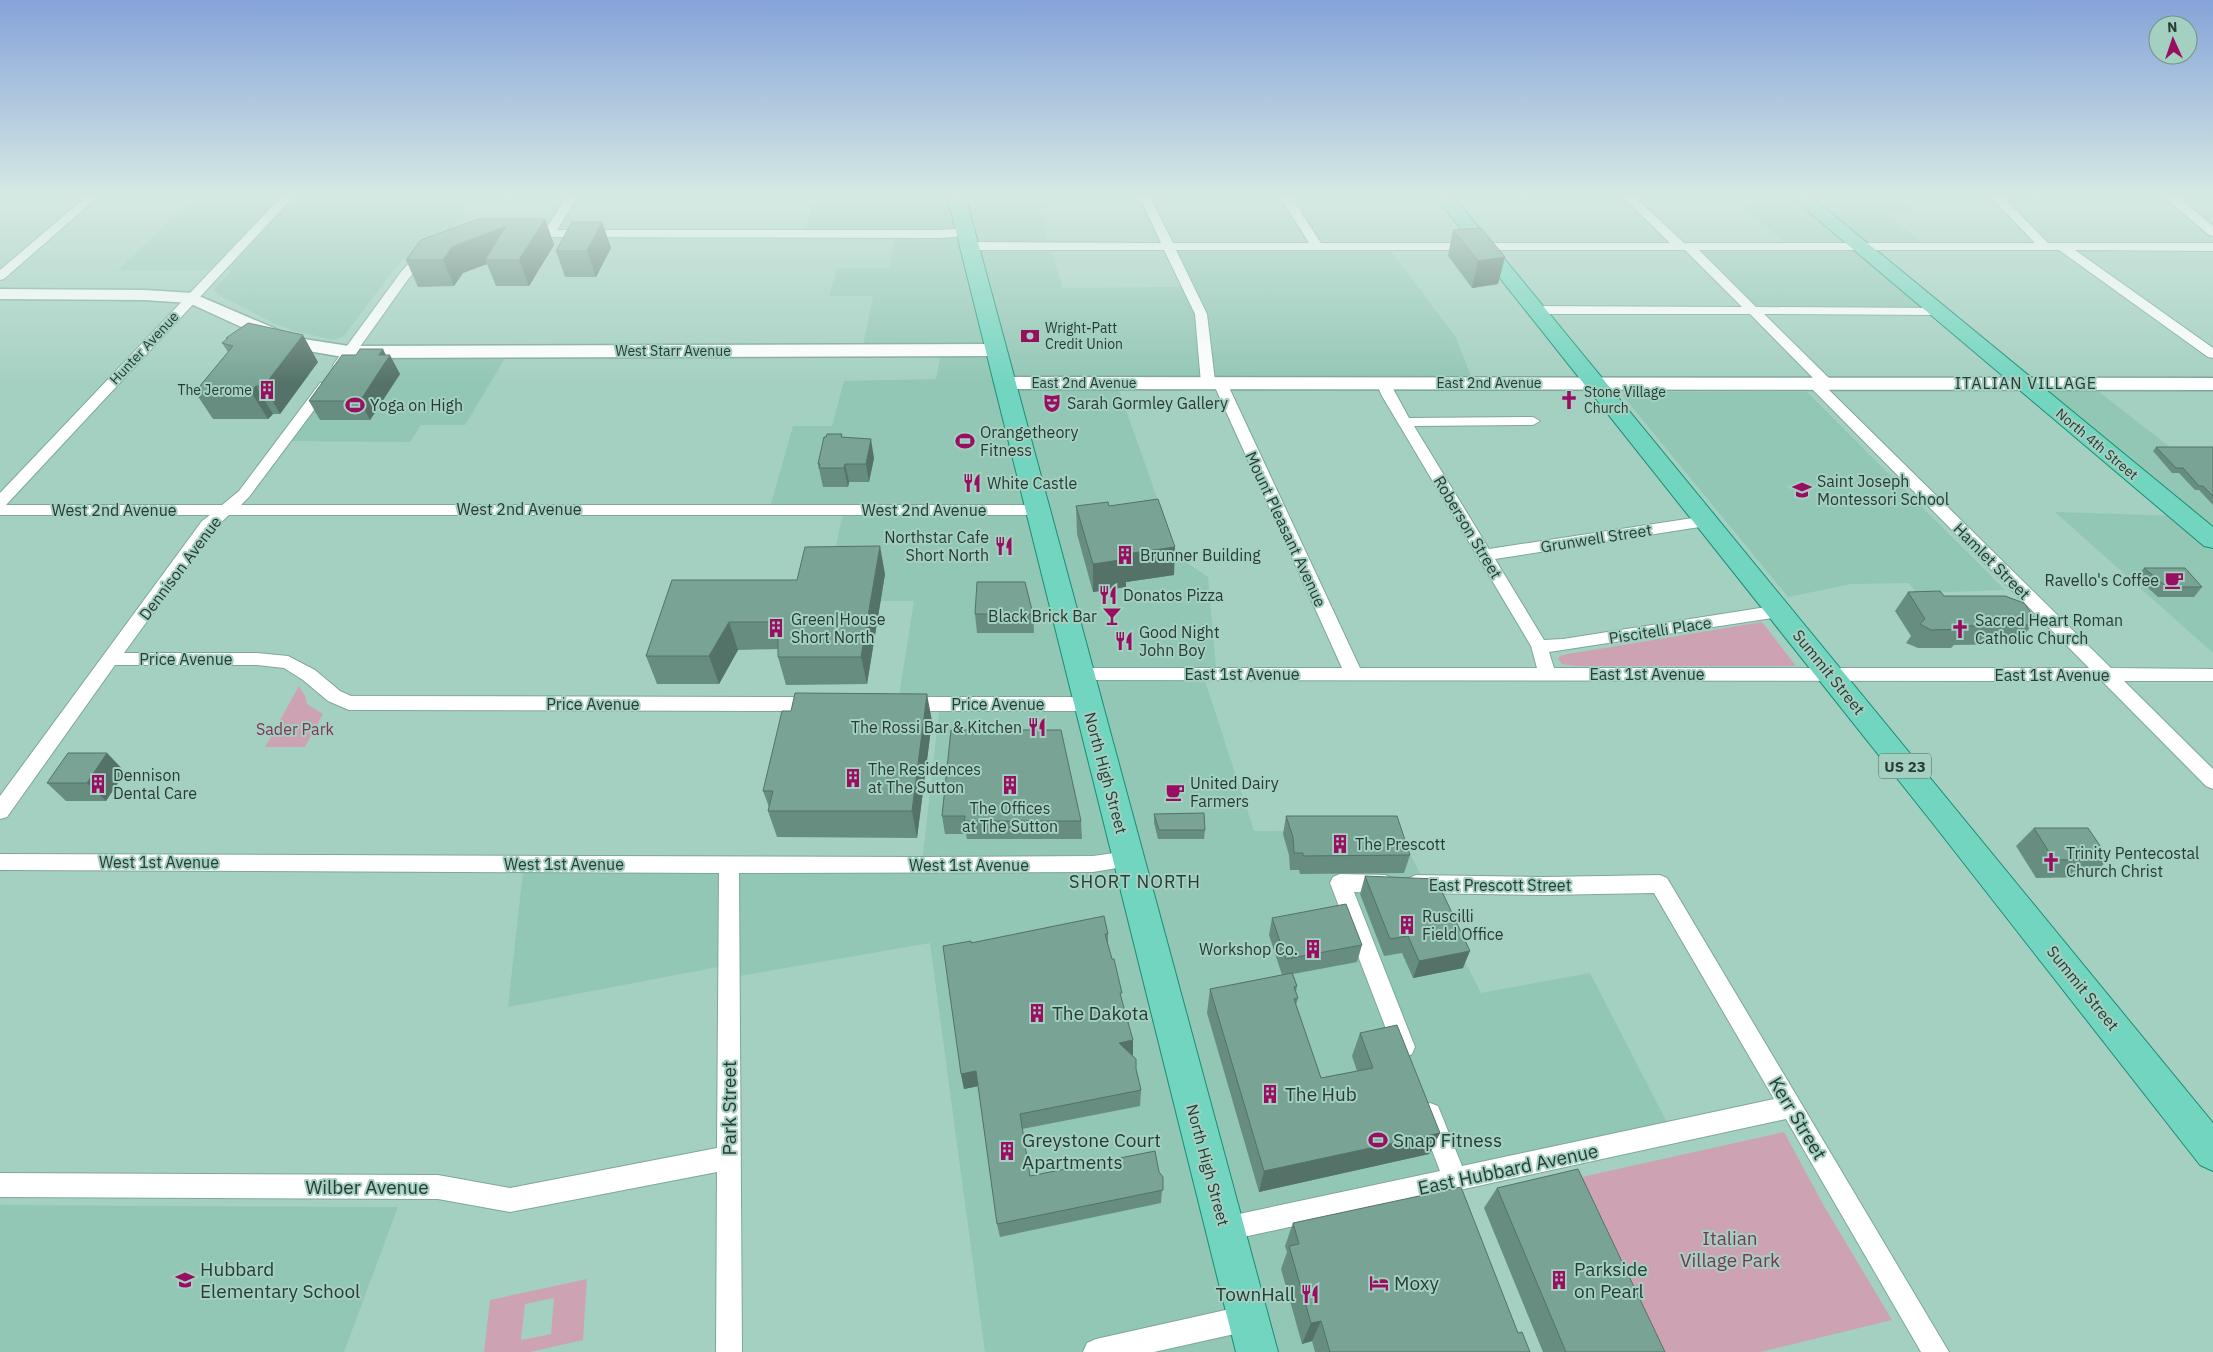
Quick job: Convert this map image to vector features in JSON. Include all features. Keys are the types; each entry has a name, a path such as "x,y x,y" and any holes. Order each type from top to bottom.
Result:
{"main road":[{"name":"North High Street","path":"973,258 1252,1335"},
{"name":"Summit Street","path":"1494,258 2213,1152"},
{"name":"North 4th Street","path":"1875,258 2213,540"}],"street":[{"path":"0,276 21,258"},
{"name":"Hunter Avenue","path":"0,502 230,258"},
{"name":"Dennison Avenue","path":"0,811 208,525 244,494 408,271 424,258"},
{"name":"Mount Pleasant Avenue","path":"1176,258 1201,314 1214,383 1354,674"},
{"name":"Hamlet Street","path":"1697,258 1752,310 1820,383 2213,781"},
{"path":"2078,258 2213,354"},
{"path":"0,294 145,295 192,298"},
{"name":"West Starr Avenue","path":"192,298 292,342 349,352 996,350"},
{"path":"1536,310 1937,310"},
{"name":"East 2nd Avenue","path":"1005,383 2213,384"},
{"name":"Roberson Street","path":"1383,383 1404,422 1540,646 1547,674"},
{"path":"1404,422 1533,421"},
{"name":"West 2nd Avenue","path":"0,510 1038,510"},
{"name":"Grunwell Street","path":"1485,555 1706,521"},
{"name":"Piscitelli Place","path":"1540,646 1563,645 1779,611"},
{"name":"Price Avenue","path":"111,659 257,659 288,662 309,675 334,696 349,703 831,704"},
{"name":"East 1st Avenue","path":"1080,674 2213,675"},
{"name":"Price Avenue","path":"889,704 1088,704"},
{"name":"West 1st Avenue","path":"0,862 729,865 1084,864 1128,859"},
{"name":"Park Street","path":"729,865 729,1352"},
{"name":"East Prescott Street","path":"1412,1068 1340,883 1545,886 1660,884"},
{"name":"Kerr Street","path":"1660,884 1936,1352"},
{"path":"1423,1095 1456,1180"},
{"name":"East Hubbard Avenue","path":"1225,1230 1791,1107"},
{"name":"Wilber Avenue","path":"0,1185 438,1187 510,1200 729,1158"},
{"path":"1096,1352 1252,1335"}],"shaded area":[{"path":"130,258 405,258 395,268 344,336 334,340 294,331 273,323 219,295 214,290 232,270 118,270"},
{"path":"891,258 1054,258 1063,288 1187,287 1176,258 1396,258 1455,336 1473,381 1116,382 1178,557 1208,577 1216,668 1205,681 1254,831 1398,830 1481,993 1590,973 1672,1132 1456,1181 1523,1352 985,1352 930,943 722,979 723,966 508,1007 524,863 922,863 940,703 898,703 914,601 823,601 844,510 769,511 793,426 832,426 844,381 936,379 942,349 862,350 873,296 829,296 837,268 889,268"},
{"path":"1699,258 1877,258 1939,310 1751,310"},
{"path":"354,349 510,350 465,425 421,425 410,442 286,441"},
{"path":"2025,384 2089,384 2175,451 2213,451 2213,653 2055,512 2182,516"},
{"name":"Saint Joseph Montessori School","path":"1624,392 1807,392 2005,590 1916,593 1909,583 1851,584 1788,597 1623,396"},
{"name":"Hubbard Elementary School","path":"0,1205 398,1207 344,1352 0,1352"}],"green space":[{"path":"1762,622 1796,666 1575,666 1562,664 1558,659 1560,656 1568,654"},
{"name":"Sader Park","path":"299,686 306,698 307,704 323,714 305,747 265,747"},
{"name":"Italian Village Park","path":"1784,1132 1824,1206 1892,1320 1760,1352 1637,1352 1559,1182"},
{"path":"587,1279 583,1340 530,1352 484,1352 490,1300","holes":["554,1298 551,1334 521,1340 525,1304"]}],"building":[{"path":"407,258 444,258 443,260 406,260"},
{"path":"486,258 520,258 519,260 485,260"},
{"path":"1476,258 1498,258 1478,261"},
{"path":"248,323 303,335 264,386 256,386 251,392 195,392 233,346 222,343 228,338 226,338"},
{"path":"360,349 383,349 379,355 390,355 360,401 309,401 342,355 356,355"},
{"path":"827,434 842,434 841,437 871,439 866,464 845,464 844,468 819,468 820,464 818,464 824,437"},
{"path":"2156,447 2213,447 2213,496 2203,486 2199,486 2183,468 2176,468"},
{"path":"1158,499 1175,547 1125,554 1126,559 1093,564 1076,506 1108,502 1109,506"},
{"path":"880,546 861,657 778,657 778,622 729,622 709,656 646,656 672,580 797,580 805,547"},
{"path":"2144,568 2185,568 2202,587 2167,587"},
{"path":"977,582 1025,582 1033,614 975,614"},
{"path":"1940,591 1944,596 2005,596 2024,603 2034,617 2032,625 1963,626 1965,629 1931,630 1920,624 1925,619 1908,592"},
{"name":"The Residences at The Sutton","path":"795,693 927,694 912,811 768,811 773,791 763,791 782,711 791,711"},
{"name":"The Offices at The Sutton","path":"951,730 1061,730 1081,821 964,821 965,816 942,816"},
{"path":"68,753 107,753 87,783 47,783"},
{"path":"1204,813 1205,830 1159,830 1154,814"},
{"path":"1286,816 1397,816 1410,855 1303,856 1303,853 1294,853 1293,837"},
{"path":"2034,828 2088,828 2109,859 2054,860"},
{"name":"Ruscilli Field Office","path":"1365,876 1436,879 1470,951 1419,961 1408,936 1390,939"},
{"path":"1346,904 1362,945 1286,959 1272,918"},
{"path":"1104,916 1108,934 1105,934 1112,959 1114,959 1122,993 1120,993 1133,1040 1119,1043 1136,1059 1136,1069 1141,1090 1020,1114 1030,1176 1155,1151 1159,1172 1163,1177 1163,1190 997,1224 976,1071 961,1074 943,946 971,941 971,943"},
{"name":"The Hub","path":"1292,973 1297,986 1294,987 1298,998 1294,999 1321,1078 1373,1068 1360,1033 1397,1025 1440,1133 1264,1171 1210,989"},
{"name":"Parkside on Pearl","path":"1578,1169 1665,1352 1566,1352 1497,1188"},
{"name":"Moxy","path":"1461,1187 1518,1333 1522,1332 1530,1352 1330,1352 1321,1321 1311,1323 1289,1246 1299,1244 1293,1223"}],"place":[{"name":"Wright-Patt Credit Union","path":"1030,336"},
{"name":"The Jerome","path":"267,390"},
{"name":"Stone Village Church","path":"1569,400"},
{"name":"Sarah Gormley Gallery","path":"1052,403"},
{"name":"Yoga on High","path":"355,405"},
{"name":"Orangetheory Fitness","path":"965,441"},
{"name":"White Castle","path":"972,483"},
{"name":"Saint Joseph Montessori School","path":"1802,490"},
{"name":"Northstar Cafe Short North","path":"1004,546"},
{"name":"Brunner Building","path":"1125,555"},
{"name":"Ravello's Coffee","path":"2174,580"},
{"name":"Donatos Pizza","path":"1108,595"},
{"name":"Black Brick Bar","path":"1112,616"},
{"name":"Green|House Short North","path":"776,628"},
{"name":"Sacred Heart Roman Catholic Church","path":"1960,629"},
{"name":"Good Night John Boy","path":"1124,641"},
{"name":"The Rossi Bar & Kitchen","path":"1037,727"},
{"name":"The Residences at The Sutton","path":"853,778"},
{"name":"Dennison Dental Care","path":"98,784"},
{"name":"The Offices at The Sutton","path":"1010,785"},
{"name":"United Dairy Farmers","path":"1175,792"},
{"name":"The Prescott","path":"1340,844"},
{"name":"Trinity Pentecostal Church Christ","path":"2051,862"},
{"name":"Ruscilli Field Office","path":"1407,925"},
{"name":"Workshop Co.","path":"1313,949"},
{"name":"The Dakota","path":"1037,1013"},
{"name":"The Hub","path":"1270,1094"},
{"name":"Snap Fitness","path":"1378,1140"},
{"name":"Greystone Court Apartments","path":"1007,1151"},
{"name":"Hubbard Elementary School","path":"185,1280"},
{"name":"Parkside on Pearl","path":"1559,1280"},
{"name":"Moxy","path":"1379,1283"},
{"name":"TownHall","path":"1310,1294"}],"district":[{"name":"ITALIAN VILLAGE","path":"2026,383"},
{"name":"SHORT NORTH","path":"1135,881"}]}
